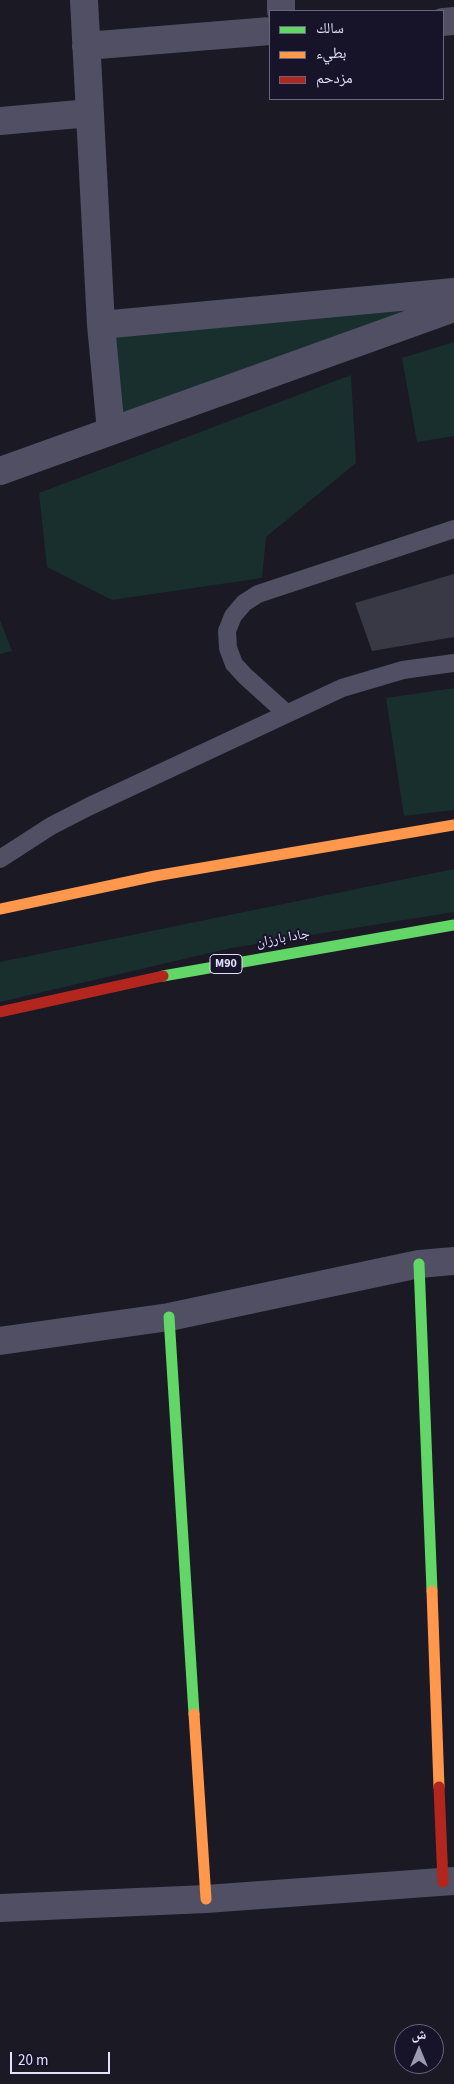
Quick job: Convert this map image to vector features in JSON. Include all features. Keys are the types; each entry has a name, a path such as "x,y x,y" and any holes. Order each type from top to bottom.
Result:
{"main road":[{"path":"0,909 165,875 454,825"},
{"name":"جادا بارزان","path":"0,1012 195,969 454,925"},
{"path":"419,1264 449,1882"},
{"path":"169,1317 206,1898"}],"street":[{"path":"84,0 101,326 111,431"},
{"path":"86,46 269,31"},
{"path":"0,121 90,113"},
{"path":"101,326 454,292"},
{"path":"0,471 454,308"},
{"path":"0,1341 169,1317 419,1264 454,1261"},
{"path":"0,1908 206,1898 449,1882"}],"lane":[{"path":"286,713 234,664 228,648 228,631 233,616 244,603 258,594 454,529"},
{"path":"0,858 51,826 342,688 403,670 454,663"}],"green space":[{"path":"454,292 111,431 101,325"},
{"path":"454,342 454,436 417,442 402,358"},
{"path":"351,375 356,463 266,537 262,578 112,600 47,567 39,493"},
{"path":"0,620 12,651 0,654"},
{"path":"454,688 454,810 404,816 386,698"},
{"path":"454,869 454,912 231,948 0,1002 0,962"}],"building":[{"path":"454,574 454,637 372,651 355,603"}],"traffic: fast":[{"path":"163,976 454,925"},
{"path":"419,1264 432,1591"},
{"path":"169,1317 194,1714"}],"traffic: slow":[{"path":"0,909 155,876 454,825"},
{"path":"432,1591 439,1787"},
{"path":"194,1714 206,1899"}],"traffic: jam":[{"path":"0,1012 163,976"},
{"path":"439,1787 443,1882"}]}
